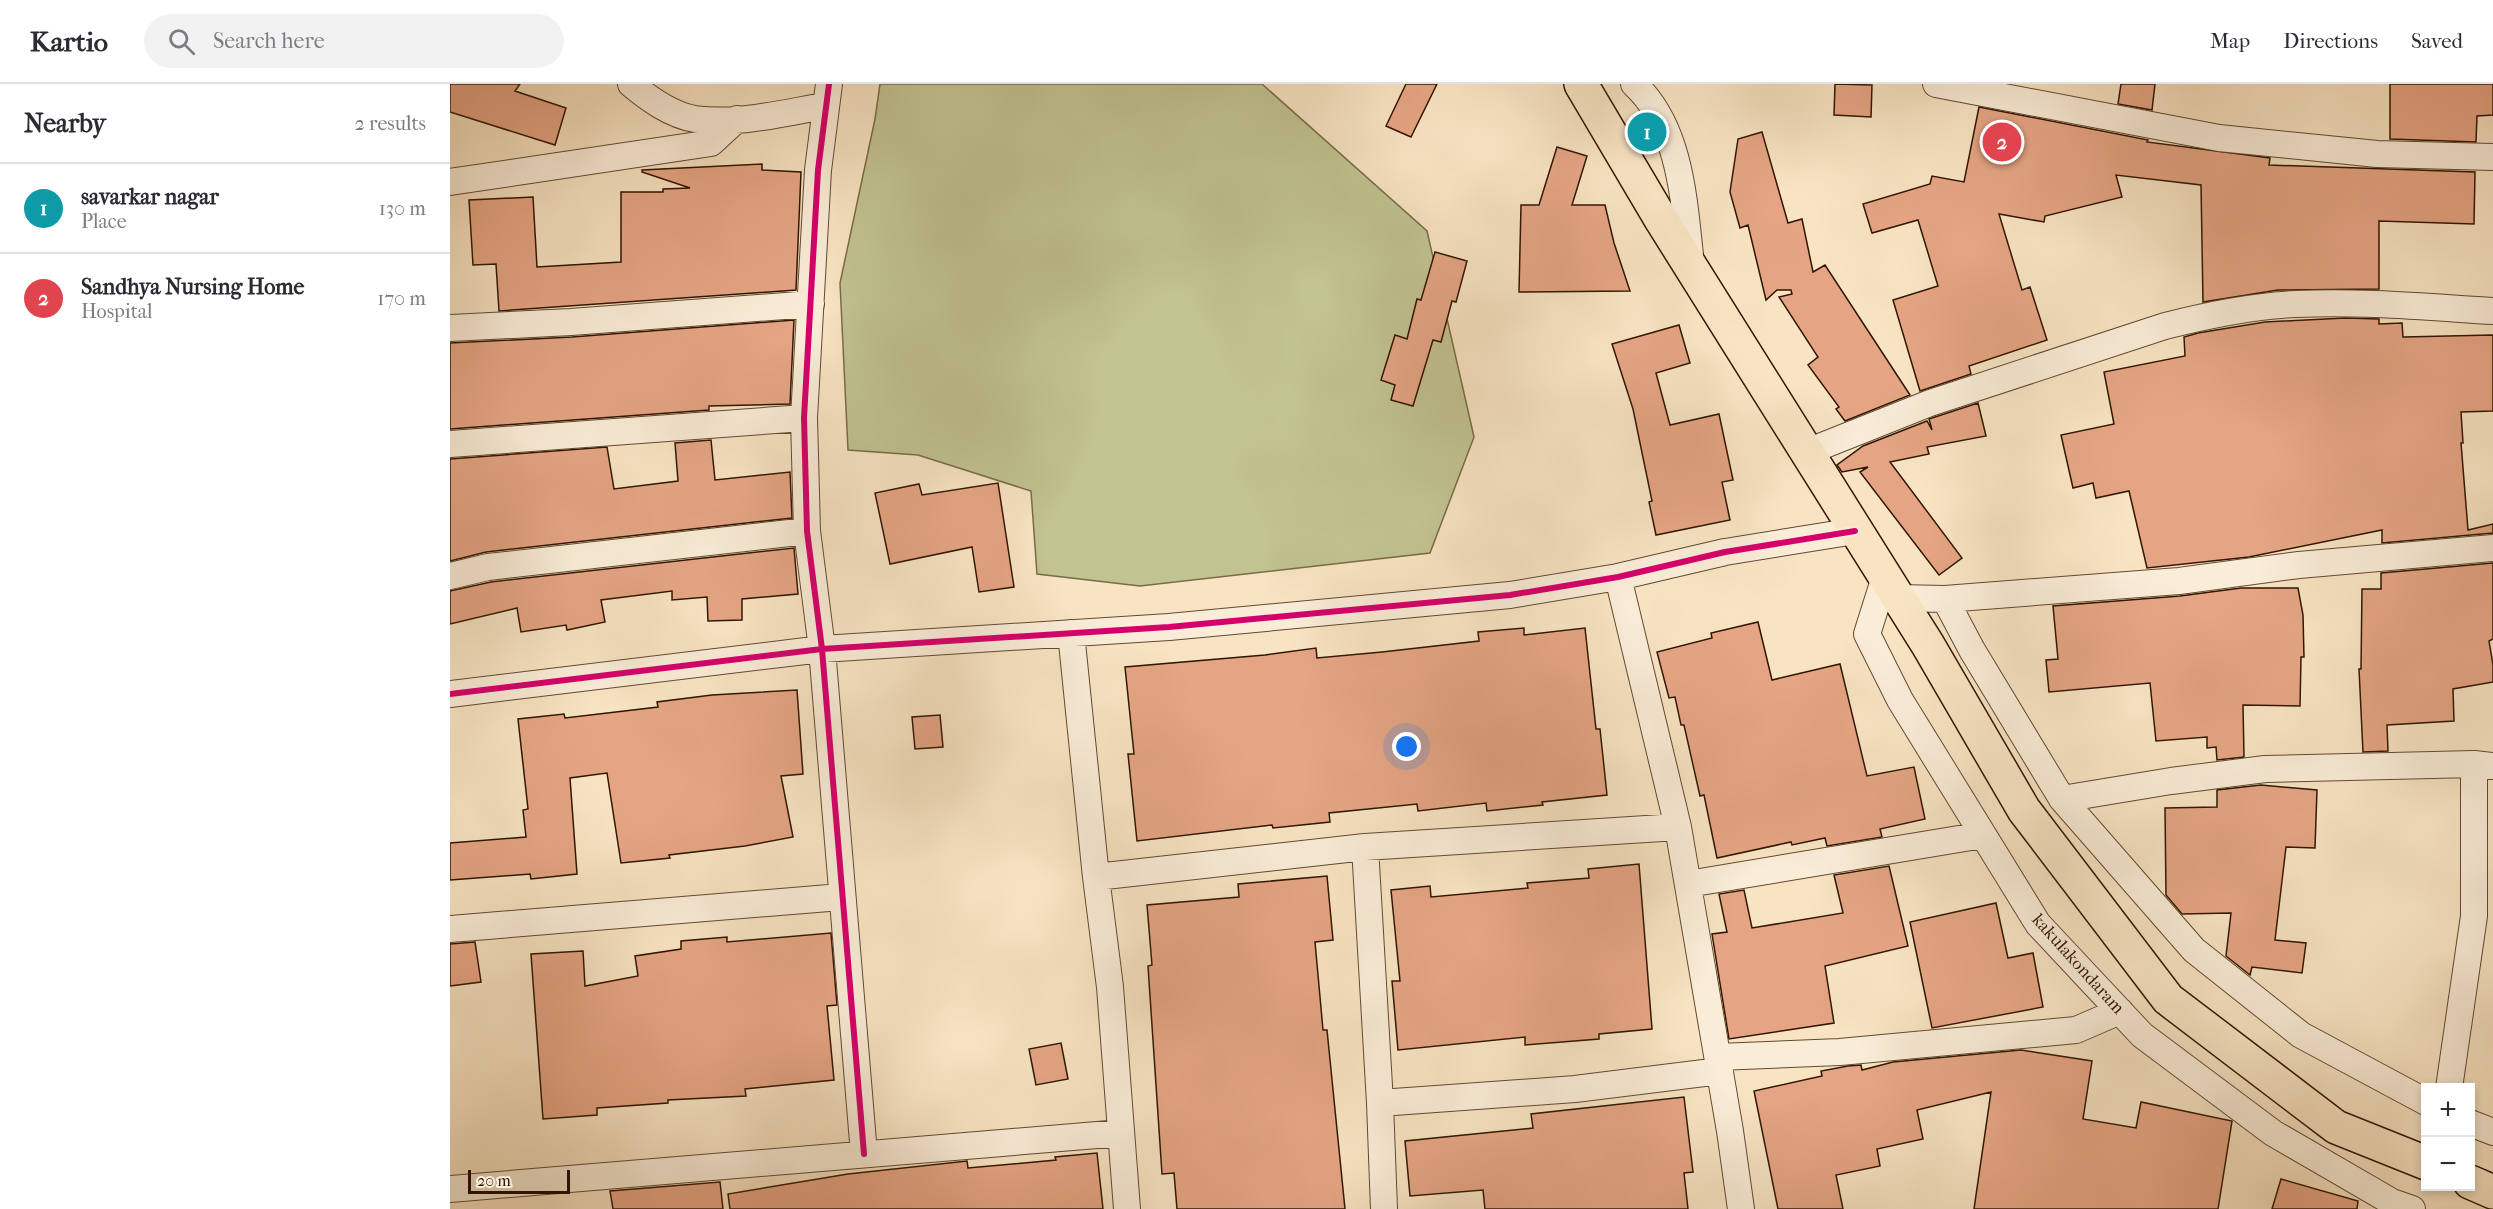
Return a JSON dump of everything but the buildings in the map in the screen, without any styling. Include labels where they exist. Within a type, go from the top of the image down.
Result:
[{"type":"highway","points":[[1581,84],[1692,268],[1928,645],[2025,810],[2168,999],[2336,1127],[2421,1161]]},
{"type":"highway","points":[[2475,1184],[2493,1192]]},
{"type":"street","points":[[630,84],[655,103],[694,119],[737,119],[826,95],[818,170],[804,418],[807,531],[822,649],[864,1154]]},
{"type":"street","points":[[1936,84],[2219,138],[2377,154],[2493,158]]},
{"type":"street","points":[[1643,88],[1670,140],[1682,190],[1692,268]]},
{"type":"street","points":[[450,182],[711,143],[737,119]]},
{"type":"street","points":[[1808,452],[1930,403],[2165,326],[2203,316],[2294,304],[2350,303],[2493,311]]},
{"type":"street","points":[[450,328],[571,322],[811,304]]},
{"type":"street","points":[[450,444],[591,436],[804,418]]},
{"type":"street","points":[[450,576],[489,567],[807,531]]},
{"type":"street","points":[[450,694],[822,649],[1169,627],[1510,595],[1618,577],[1725,552],[1855,531]]},
{"type":"street","points":[[1891,587],[1945,599],[2179,581],[2299,565],[2493,548]]},
{"type":"street","points":[[1618,577],[1678,827],[1719,1064],[1741,1209]]},
{"type":"street","name":"kakulakondaram","points":[[1891,587],[1867,633],[1900,700],[2038,924],[2142,1035],[2273,1133],[2392,1202],[2412,1209]]},
{"type":"street","points":[[1945,599],[1971,650],[2062,799],[2194,950],[2301,1035],[2421,1099]]},
{"type":"street","points":[[1071,633],[1096,877],[1110,987],[1127,1209]]},
{"type":"street","points":[[2062,799],[2171,781],[2265,770],[2484,765],[2474,916],[2450,1083]]},
{"type":"street","points":[[1096,877],[1365,847],[1678,827]]},
{"type":"street","points":[[1688,884],[1983,835]]},
{"type":"street","points":[[1365,847],[1384,1209]]},
{"type":"street","points":[[450,929],[841,897]]},
{"type":"street","points":[[1380,1103],[1575,1089],[1719,1064],[2076,1030],[2120,1011]]},
{"type":"street","points":[[2475,1125],[2493,1132]]},
{"type":"street","points":[[450,1189],[1121,1133]]},
{"type":"green space","points":[[880,84],[1262,84],[1427,231],[1474,437],[1430,553],[1140,586],[1037,574],[1031,491],[918,455],[848,450],[840,283],[875,119]]},
{"type":"cycle path","points":[[829,84],[818,170],[804,418],[807,531],[822,649],[864,1154]]},
{"type":"cycle path","points":[[450,694],[822,649],[1169,627],[1510,595],[1618,577],[1725,552],[1855,531]]},
{"type":"place","name":"savarkar nagar","points":[[1647,132]]},
{"type":"place","name":"Sandhya Nursing Home","points":[[2002,142]]}]
